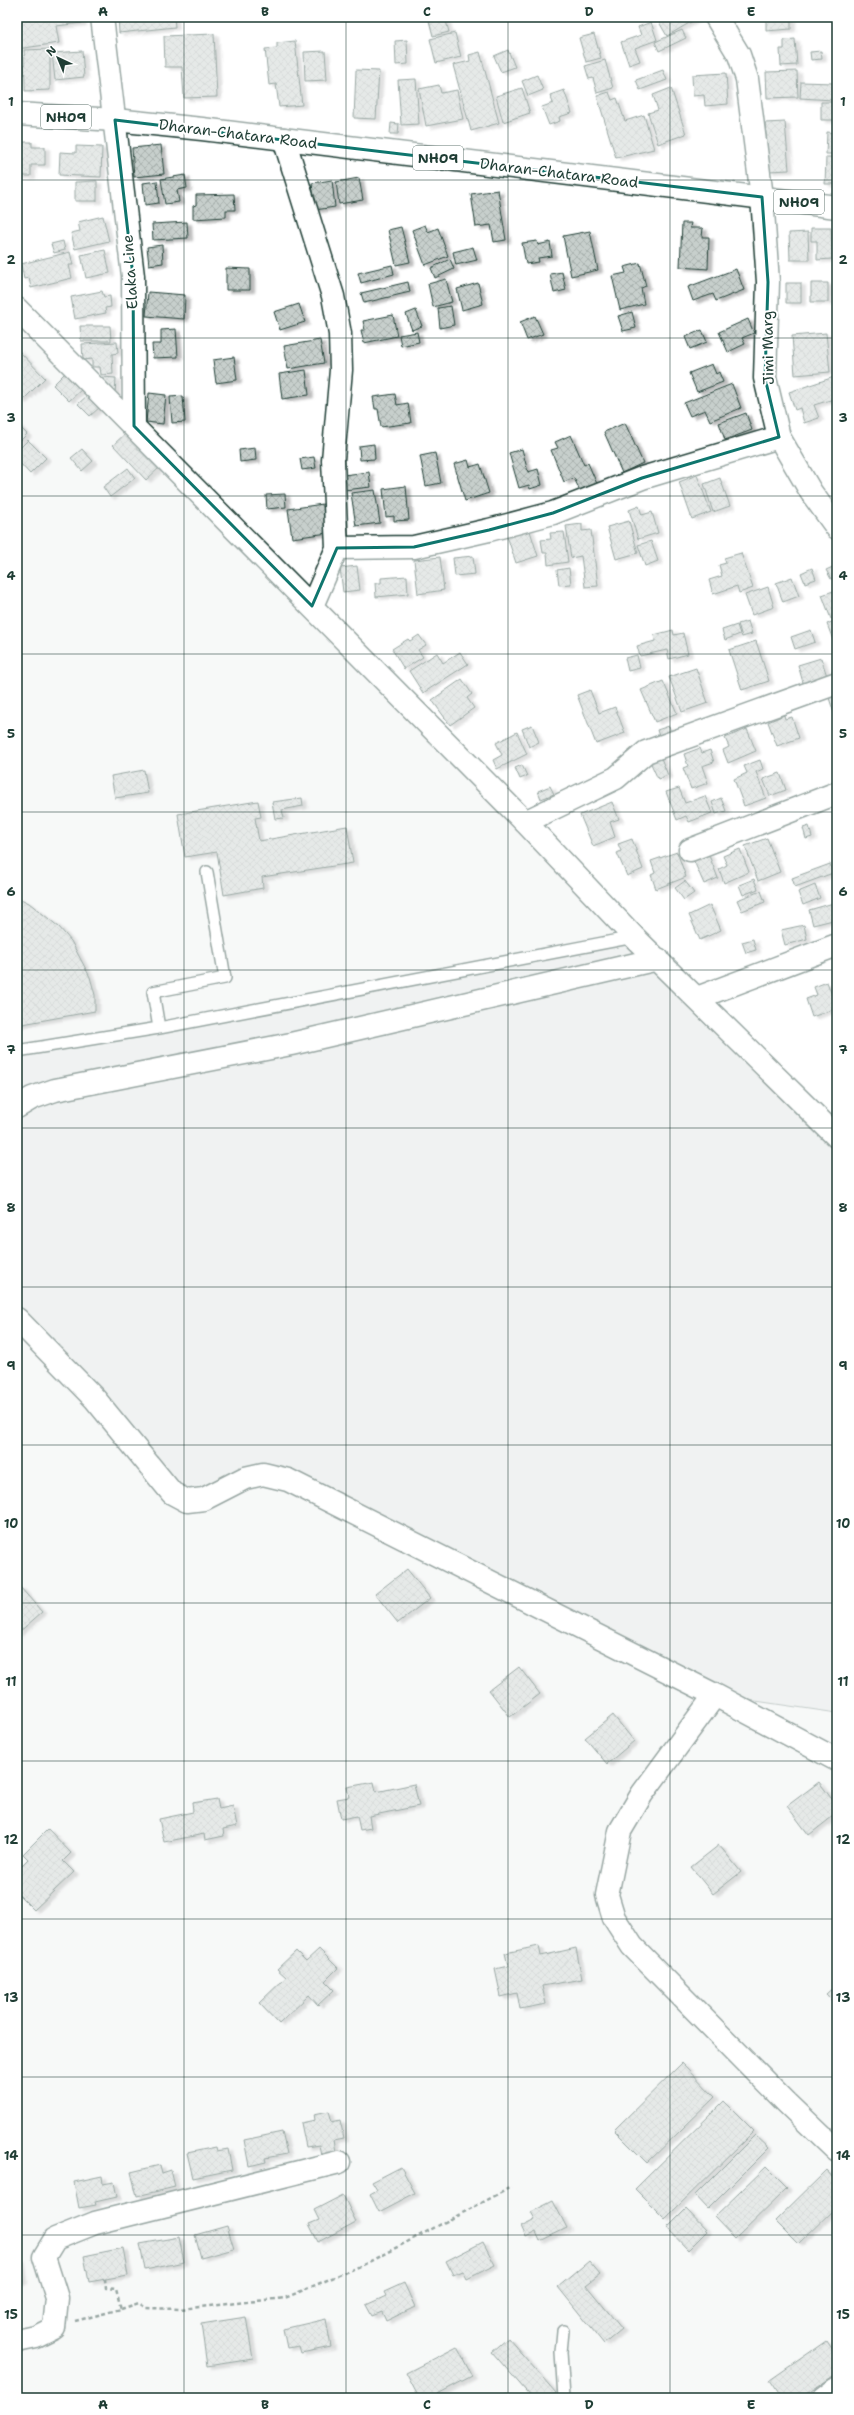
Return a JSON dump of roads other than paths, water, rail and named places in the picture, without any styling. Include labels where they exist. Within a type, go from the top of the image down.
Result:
[{"type":"street","name":"Elaka Line","points":[[102,17],[133,276],[134,426]]},
{"type":"street","name":"Jimi Marg","points":[[716,17],[739,55],[747,79],[762,197],[768,282],[765,378],[779,437],[811,492],[837,528]]},
{"type":"street","name":"NH09","points":[[17,114],[115,120]]},
{"type":"street","name":"Dharan-Chatara Road","points":[[115,120],[284,139],[837,207]]},
{"type":"street","points":[[284,139],[333,296],[340,334],[341,370],[333,460],[337,548],[312,606]]},
{"type":"street","points":[[17,309],[525,822],[634,937],[837,1137]]},
{"type":"street","points":[[337,548],[414,547],[488,530],[553,513],[642,478],[779,437]]},
{"type":"street","points":[[525,822],[616,778],[646,752],[837,683]]},
{"type":"street","points":[[690,850],[837,793]]},
{"type":"street","points":[[697,998],[837,945]]},
{"type":"street","points":[[17,1107],[32,1098],[54,1090],[291,1044],[658,959]]},
{"type":"street","points":[[17,1319],[95,1399],[172,1493],[187,1501],[204,1499],[245,1478],[263,1474],[288,1480],[715,1695],[837,1760]]},
{"type":"street","points":[[715,1695],[642,1794],[620,1831],[607,1895],[614,1918],[632,1946],[786,2102],[837,2151]]},
{"type":"street","points":[[17,2341],[36,2338],[54,2328],[57,2298],[44,2257],[56,2239],[95,2223],[339,2162]]},
{"type":"street","points":[[824,2398],[837,2388]]},
{"type":"lane","points":[[159,1028],[153,992],[225,978],[207,872]]},
{"type":"lane","points":[[17,1051],[159,1028],[634,937]]},
{"type":"lane","points":[[563,2331],[561,2352],[564,2398]]}]
